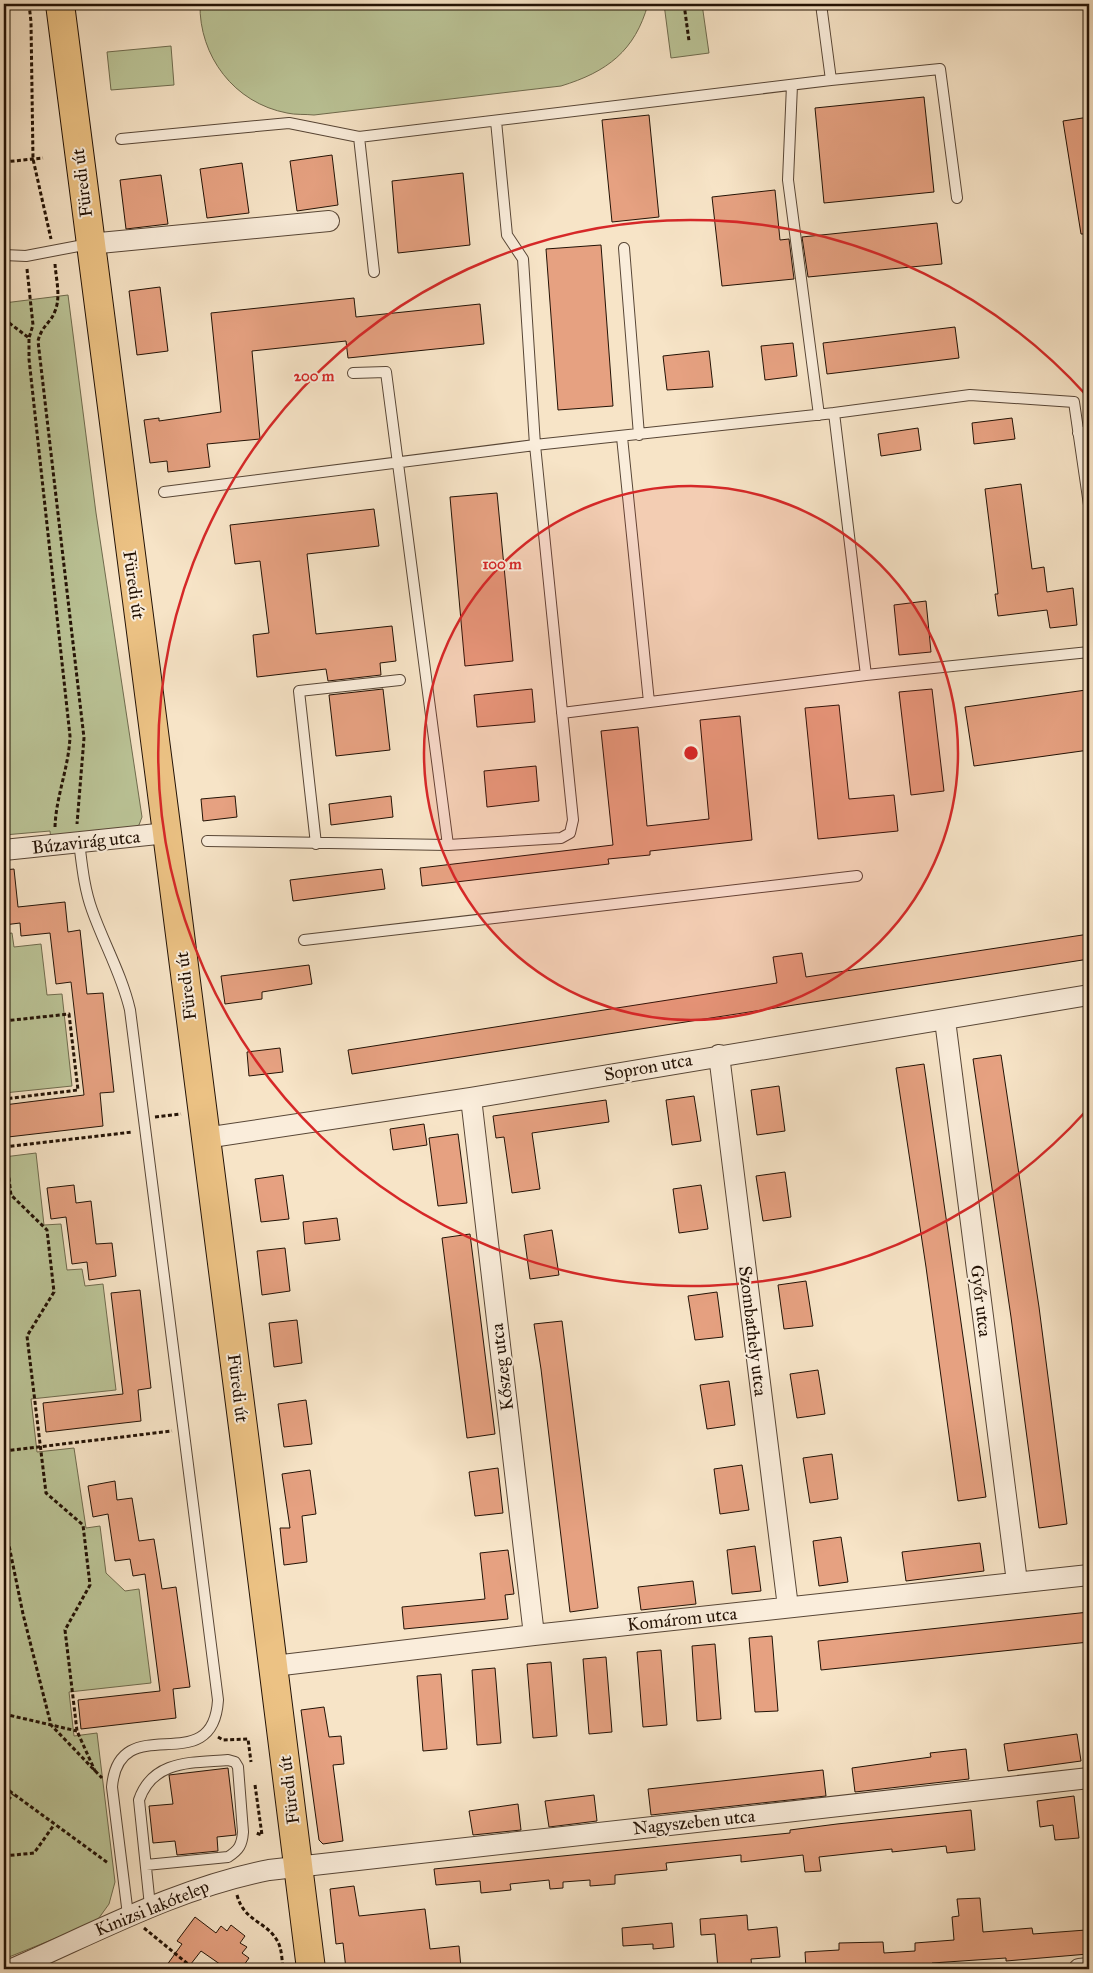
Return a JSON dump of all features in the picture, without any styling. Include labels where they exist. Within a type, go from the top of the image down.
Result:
[{"type":"main road","name":"Füredi út","points":[[60,4],[89,244],[168,833],[311,1969]]},
{"type":"street","points":[[89,244],[329,220]]},
{"type":"street","name":"Búzavirág utca","points":[[4,850],[168,833]]},
{"type":"street","name":"Sopron utca","points":[[205,1138],[471,1098],[719,1055],[945,1020],[1089,995]]},
{"type":"street","name":"Győr utca","points":[[945,1020],[1017,1582]]},
{"type":"street","name":"Szombathely utca","points":[[719,1055],[788,1607]]},
{"type":"street","name":"Kőszeg utca","points":[[471,1098],[514,1634]]},
{"type":"street","name":"Komárom utca","points":[[274,1666],[348,1657],[372,1651],[514,1634],[1089,1575]]},
{"type":"street","name":"Nagyszeben utca","points":[[298,1866],[1089,1778]]},
{"type":"street","name":"Kinizsi lakótelep","points":[[25,1967],[128,1915],[150,1906],[233,1877],[298,1866]]},
{"type":"street","points":[[1079,1969],[1089,1968]]},
{"type":"lane","points":[[820,4],[830,80]]},
{"type":"lane","points":[[121,139],[290,123],[358,137],[830,80],[940,69],[957,198]]},
{"type":"lane","points":[[792,85],[788,180],[819,415]]},
{"type":"lane","points":[[207,842],[448,845],[560,838],[570,834],[573,820],[536,445],[523,259],[507,235],[496,121]]},
{"type":"lane","points":[[358,137],[374,272]]},
{"type":"lane","points":[[4,255],[26,256],[89,244]]},
{"type":"lane","points":[[624,248],[639,435]]},
{"type":"lane","points":[[353,372],[386,372],[448,845]]},
{"type":"lane","points":[[164,492],[398,464],[536,445],[819,415],[970,395],[1074,402],[1089,505]]},
{"type":"lane","points":[[834,413],[866,675]]},
{"type":"lane","points":[[1078,433],[1089,431]]},
{"type":"lane","points":[[622,436],[649,702]]},
{"type":"lane","points":[[562,713],[866,675],[1089,652]]},
{"type":"lane","points":[[316,844],[299,691],[400,680]]},
{"type":"lane","points":[[80,842],[83,879],[91,908],[124,984],[130,1010],[185,1429],[218,1700],[217,1713],[209,1732],[200,1738],[186,1743],[144,1746],[130,1750],[118,1760],[113,1772],[112,1786],[128,1915]]},
{"type":"lane","points":[[304,940],[857,876]]},
{"type":"lane","points":[[146,1865],[228,1857],[237,1851],[242,1842],[243,1832],[238,1767],[235,1762],[228,1760],[171,1766],[162,1770],[142,1791],[139,1800],[150,1906]]},
{"type":"path","points":[[29,4],[33,159],[54,251],[58,298],[55,313],[41,330],[38,341],[84,738],[77,820],[80,842]]},
{"type":"path","points":[[684,4],[689,41]]},
{"type":"path","points":[[4,162],[43,158]]},
{"type":"path","points":[[26,256],[33,324],[29,359],[70,736],[68,762],[56,812],[56,845]]},
{"type":"path","points":[[4,319],[30,338]]},
{"type":"path","points":[[4,326],[11,324]]},
{"type":"path","points":[[4,1021],[69,1014],[78,1090],[4,1099]]},
{"type":"path","points":[[144,1118],[182,1114]]},
{"type":"path","points":[[4,1147],[146,1131]]},
{"type":"path","points":[[4,1138],[11,1195],[48,1230],[54,1292],[27,1336],[46,1493],[82,1525],[84,1533],[90,1585],[65,1630],[77,1731],[95,1771]]},
{"type":"path","points":[[4,1451],[185,1429]]},
{"type":"path","points":[[4,1521],[51,1725],[112,1786]]},
{"type":"path","points":[[4,1714],[77,1731]]},
{"type":"path","points":[[223,1740],[248,1738],[250,1753]]},
{"type":"path","points":[[4,1787],[124,1874]]},
{"type":"path","points":[[4,1805],[13,1794]]},
{"type":"path","points":[[4,1856],[34,1854],[54,1825]]},
{"type":"path","points":[[233,1877],[244,1912],[268,1930],[279,1944],[283,1969]]},
{"type":"path","points":[[128,1915],[194,1969]]},
{"type":"green space","points":[[200,4],[648,4],[635,35],[617,57],[592,74],[561,86],[314,115],[290,114],[268,108],[236,88],[213,59],[201,23]]},
{"type":"green space","points":[[664,4],[702,4],[709,53],[671,58]]},
{"type":"green space","points":[[171,46],[174,85],[111,90],[107,52]]},
{"type":"green space","points":[[68,295],[96,513],[142,817],[139,825],[129,831],[51,840],[50,831],[4,835],[4,303]]},
{"type":"green space","points":[[12,933],[14,947],[41,944],[47,995],[62,994],[72,1086],[4,1093],[4,934]]},
{"type":"green space","points":[[36,1153],[44,1225],[61,1224],[67,1270],[82,1269],[85,1286],[103,1284],[116,1390],[31,1399],[37,1452],[74,1448],[86,1528],[100,1526],[106,1573],[125,1591],[139,1589],[151,1683],[69,1692],[74,1736],[97,1733],[115,1882],[109,1904],[96,1922],[4,1959],[4,1157]]},
{"type":"building","points":[[924,97],[934,192],[824,203],[815,108]]},
{"type":"building","points":[[649,115],[659,217],[612,222],[602,120]]},
{"type":"building","points":[[1089,117],[1089,234],[1081,234],[1063,121]]},
{"type":"building","points":[[332,155],[338,205],[297,211],[290,161]]},
{"type":"building","points":[[242,163],[249,213],[207,218],[200,169]]},
{"type":"building","points":[[463,173],[470,245],[398,253],[392,181]]},
{"type":"building","points":[[161,175],[168,224],[126,229],[120,180]]},
{"type":"building","points":[[775,190],[780,240],[789,239],[794,279],[722,286],[712,197]]},
{"type":"building","points":[[937,223],[942,264],[808,277],[802,237]]},
{"type":"building","points":[[601,245],[613,406],[558,410],[546,249]]},
{"type":"building","points":[[160,287],[168,351],[137,355],[129,291]]},
{"type":"building","points":[[354,298],[356,317],[480,304],[484,344],[348,358],[346,341],[252,351],[260,439],[207,444],[210,467],[168,472],[167,461],[150,463],[144,420],[159,418],[159,421],[221,412],[211,313]]},
{"type":"building","points":[[955,327],[959,358],[827,374],[823,343]]},
{"type":"building","points":[[793,343],[797,376],[765,380],[761,346]]},
{"type":"building","points":[[709,351],[713,387],[667,390],[663,356]]},
{"type":"building","points":[[1012,418],[1015,439],[974,444],[972,423]]},
{"type":"building","points":[[918,428],[921,450],[881,456],[878,434]]},
{"type":"building","points":[[1021,484],[1032,569],[1044,567],[1047,592],[1073,588],[1077,625],[1050,628],[1047,610],[998,616],[995,594],[998,594],[985,489]]},
{"type":"building","points":[[497,493],[513,661],[465,666],[450,497]]},
{"type":"building","points":[[374,509],[379,546],[307,554],[316,634],[392,626],[396,661],[380,663],[381,675],[328,681],[326,669],[257,677],[253,635],[269,633],[260,561],[235,564],[230,525]]},
{"type":"building","points":[[926,601],[931,652],[899,655],[894,605]]},
{"type":"building","points":[[383,689],[390,750],[336,756],[329,695]]},
{"type":"building","points":[[532,689],[535,722],[477,727],[474,695]]},
{"type":"building","points":[[932,689],[944,791],[911,795],[899,692]]},
{"type":"building","points":[[1086,690],[1089,711],[1089,750],[974,766],[965,707]]},
{"type":"building","points":[[839,705],[849,799],[894,795],[898,831],[818,839],[805,708]]},
{"type":"building","points":[[740,716],[752,840],[650,851],[650,855],[608,859],[609,864],[422,886],[420,868],[613,845],[601,731],[638,727],[647,826],[709,819],[700,720]]},
{"type":"building","points":[[536,766],[539,801],[487,807],[484,771]]},
{"type":"building","points":[[235,796],[237,817],[203,821],[201,799]]},
{"type":"building","points":[[391,796],[393,817],[331,825],[329,804]]},
{"type":"building","points":[[14,869],[18,907],[65,902],[68,932],[80,930],[87,994],[103,993],[114,1092],[100,1093],[103,1126],[8,1137],[4,1105],[84,1095],[71,982],[56,984],[50,933],[21,936],[20,923],[4,925],[4,870]]},
{"type":"building","points":[[382,869],[385,889],[293,901],[290,880]]},
{"type":"building","points":[[1089,934],[1089,959],[352,1074],[348,1050],[777,983],[773,957],[802,953],[806,977]]},
{"type":"building","points":[[309,965],[312,984],[262,992],[262,999],[225,1004],[221,976]]},
{"type":"building","points":[[280,1048],[283,1072],[249,1076],[247,1052]]},
{"type":"building","points":[[1001,1055],[1039,1307],[1067,1524],[1039,1528],[1011,1317],[973,1059]]},
{"type":"building","points":[[924,1064],[986,1497],[958,1501],[896,1068]]},
{"type":"building","points":[[779,1086],[785,1131],[757,1135],[751,1090]]},
{"type":"building","points":[[694,1096],[701,1141],[672,1145],[666,1100]]},
{"type":"building","points":[[606,1100],[609,1122],[532,1133],[540,1189],[512,1193],[504,1137],[496,1138],[493,1116]]},
{"type":"building","points":[[424,1124],[427,1145],[393,1150],[390,1129]]},
{"type":"building","points":[[458,1134],[467,1203],[438,1206],[429,1138]]},
{"type":"building","points":[[785,1172],[791,1217],[763,1221],[756,1176]]},
{"type":"building","points":[[283,1175],[289,1219],[261,1222],[255,1179]]},
{"type":"building","points":[[74,1185],[76,1203],[91,1201],[96,1244],[112,1243],[116,1276],[89,1280],[87,1262],[72,1264],[66,1217],[51,1219],[47,1188]]},
{"type":"building","points":[[701,1185],[708,1229],[679,1233],[673,1189]]},
{"type":"building","points":[[337,1218],[340,1240],[305,1244],[303,1222]]},
{"type":"building","points":[[552,1230],[559,1275],[530,1279],[524,1235]]},
{"type":"building","points":[[470,1234],[495,1434],[467,1438],[442,1238]]},
{"type":"building","points":[[285,1248],[290,1291],[262,1295],[257,1251]]},
{"type":"building","points":[[806,1281],[813,1326],[784,1329],[778,1285]]},
{"type":"building","points":[[140,1290],[151,1388],[138,1390],[141,1421],[46,1432],[43,1403],[123,1394],[111,1293]]},
{"type":"building","points":[[717,1292],[723,1337],[695,1340],[688,1296]]},
{"type":"building","points":[[297,1320],[302,1363],[274,1367],[269,1323]]},
{"type":"building","points":[[562,1321],[598,1608],[570,1612],[534,1324]]},
{"type":"building","points":[[818,1370],[825,1414],[797,1418],[790,1374]]},
{"type":"building","points":[[729,1381],[735,1425],[707,1429],[700,1385]]},
{"type":"building","points":[[306,1400],[312,1444],[284,1447],[278,1404]]},
{"type":"building","points":[[832,1454],[838,1499],[810,1503],[803,1458]]},
{"type":"building","points":[[742,1465],[749,1510],[720,1514],[714,1469]]},
{"type":"building","points":[[498,1468],[503,1513],[475,1516],[469,1472]]},
{"type":"building","points":[[310,1470],[316,1514],[302,1516],[307,1562],[284,1565],[280,1528],[290,1528],[282,1474]]},
{"type":"building","points":[[115,1481],[117,1500],[132,1498],[139,1541],[154,1539],[162,1589],[176,1587],[190,1687],[173,1689],[176,1718],[81,1729],[78,1700],[160,1691],[145,1574],[133,1576],[130,1559],[115,1561],[108,1514],[93,1517],[88,1486]]},
{"type":"building","points":[[841,1537],[848,1582],[819,1586],[813,1541]]},
{"type":"building","points":[[980,1543],[984,1571],[906,1581],[902,1552]]},
{"type":"building","points":[[755,1546],[761,1591],[732,1594],[727,1550]]},
{"type":"building","points":[[508,1550],[514,1594],[505,1595],[508,1619],[404,1629],[402,1607],[485,1599],[480,1553]]},
{"type":"building","points":[[693,1581],[696,1604],[641,1610],[638,1587]]},
{"type":"building","points":[[1089,1612],[1089,1642],[821,1670],[818,1641]]},
{"type":"building","points":[[772,1636],[778,1711],[755,1712],[749,1638]]},
{"type":"building","points":[[715,1644],[721,1719],[697,1721],[692,1646]]},
{"type":"building","points":[[661,1650],[667,1725],[643,1727],[637,1652]]},
{"type":"building","points":[[606,1657],[612,1732],[589,1734],[583,1659]]},
{"type":"building","points":[[551,1662],[557,1736],[533,1738],[527,1664]]},
{"type":"building","points":[[495,1668],[501,1743],[477,1745],[472,1670]]},
{"type":"building","points":[[441,1674],[447,1749],[423,1751],[417,1676]]},
{"type":"building","points":[[324,1707],[329,1737],[341,1736],[344,1764],[333,1765],[343,1841],[323,1844],[319,1840],[301,1710]]},
{"type":"building","points":[[1077,1734],[1081,1761],[1008,1771],[1004,1744]]},
{"type":"building","points":[[966,1749],[969,1779],[855,1792],[852,1768],[931,1757],[930,1753]]},
{"type":"building","points":[[228,1768],[236,1835],[217,1837],[218,1851],[177,1855],[175,1841],[153,1843],[149,1806],[173,1804],[169,1775]]},
{"type":"building","points":[[823,1770],[826,1796],[651,1815],[648,1789]]},
{"type":"building","points":[[594,1795],[597,1821],[549,1827],[545,1801]]},
{"type":"building","points":[[1074,1796],[1079,1838],[1055,1840],[1053,1825],[1040,1827],[1037,1801]]},
{"type":"building","points":[[518,1804],[521,1830],[473,1835],[469,1811]]},
{"type":"building","points":[[971,1810],[975,1850],[947,1853],[946,1846],[892,1852],[892,1849],[819,1857],[821,1871],[805,1872],[803,1855],[741,1862],[741,1855],[666,1863],[667,1870],[615,1875],[615,1884],[590,1886],[590,1880],[563,1882],[563,1888],[550,1889],[549,1880],[510,1884],[511,1890],[481,1893],[480,1881],[436,1885],[434,1869],[790,1833],[790,1830],[837,1824]]},
{"type":"building","points":[[354,1886],[359,1916],[425,1909],[430,1949],[459,1946],[461,1968],[346,1969],[343,1943],[336,1944],[330,1889]]},
{"type":"building","points":[[980,1898],[983,1932],[1032,1928],[1033,1934],[1086,1930],[1088,1954],[1006,1961],[1006,1958],[932,1963],[933,1969],[806,1969],[805,1952],[839,1950],[839,1943],[883,1942],[884,1953],[915,1951],[915,1943],[954,1940],[952,1917],[959,1916],[957,1899]]},
{"type":"building","points":[[747,1915],[748,1930],[777,1927],[780,1957],[751,1959],[752,1969],[718,1969],[715,1934],[701,1935],[700,1919]]},
{"type":"building","points":[[195,1917],[216,1933],[221,1926],[227,1931],[231,1925],[245,1936],[240,1943],[247,1947],[242,1953],[249,1958],[241,1969],[227,1969],[201,1951],[187,1969],[164,1969],[182,1944],[177,1941]]},
{"type":"building","points":[[672,1923],[674,1947],[653,1949],[653,1944],[623,1946],[622,1928]]}]
